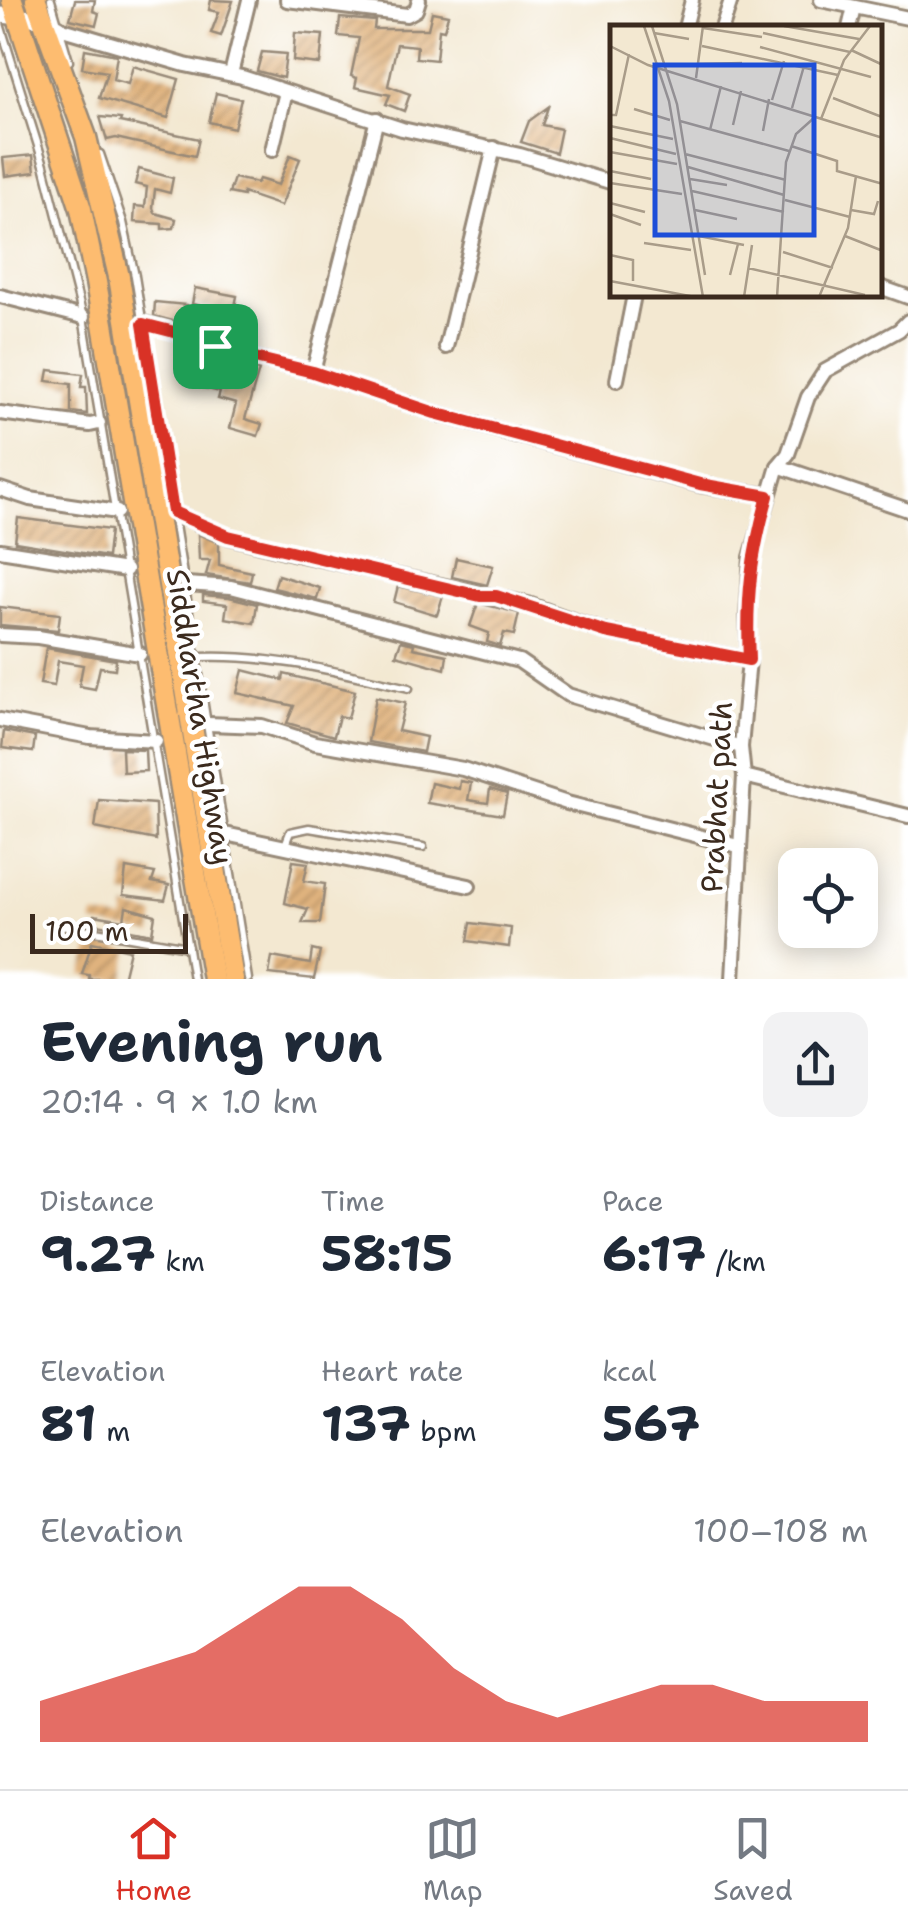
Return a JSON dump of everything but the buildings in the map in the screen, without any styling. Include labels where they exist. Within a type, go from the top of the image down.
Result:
[{"type":"highway","name":"Siddhartha Highway","points":[[47,12],[86,138],[119,277],[233,979]]},
{"type":"highway","name":"Siddhartha Highway","points":[[7,14],[80,209],[92,264],[214,979]]},
{"type":"street","points":[[231,74],[250,0]]},
{"type":"street","points":[[287,0],[407,15],[416,10],[419,0]]},
{"type":"street","points":[[686,25],[692,0]]},
{"type":"street","points":[[723,25],[731,0]]},
{"type":"street","points":[[820,0],[908,18]]},
{"type":"street","points":[[849,25],[854,7]]},
{"type":"street","points":[[7,14],[47,12],[185,65],[231,74],[440,138],[494,148],[610,181]]},
{"type":"street","points":[[272,150],[286,92]]},
{"type":"street","points":[[313,372],[377,119]]},
{"type":"street","points":[[446,348],[494,148]]},
{"type":"street","points":[[883,288],[908,297]]},
{"type":"street","points":[[0,296],[84,317]]},
{"type":"street","points":[[617,380],[633,298]]},
{"type":"street","name":"Prabhat path","points":[[733,979],[751,557],[778,466],[788,454],[808,396],[825,372],[908,321]]},
{"type":"street","points":[[143,324],[190,336],[226,351],[313,372],[435,413],[700,484],[768,496]]},
{"type":"street","points":[[0,414],[99,423]]},
{"type":"street","points":[[778,466],[908,510]]},
{"type":"street","points":[[0,489],[30,498],[117,512]]},
{"type":"street","points":[[173,512],[228,536],[297,554],[512,600],[606,632],[749,660]]},
{"type":"street","points":[[0,550],[126,570]]},
{"type":"street","points":[[186,584],[232,587],[520,661],[568,695],[741,747]]},
{"type":"street","points":[[0,635],[38,637],[140,654]]},
{"type":"street","points":[[0,720],[90,737],[156,741]]},
{"type":"street","points":[[208,724],[262,726],[315,743],[463,769],[567,803],[738,846]]},
{"type":"street","points":[[744,776],[908,816]]},
{"type":"street","points":[[225,834],[469,886]]},
{"type":"lane","points":[[47,12],[123,222],[186,584],[248,979]]},
{"type":"lane","points":[[7,14],[84,317],[193,979]]},
{"type":"lane","points":[[198,657],[236,655],[293,661],[408,688]]},
{"type":"lane","points":[[285,846],[290,832],[309,828],[423,847]]},
{"type":"lane","points":[[50,923],[188,947]]},
{"type":"route","points":[[143,324],[215,346],[530,439],[700,484],[768,496],[751,557],[749,660],[606,632],[528,604],[297,554],[228,536],[173,512],[143,324]]}]
